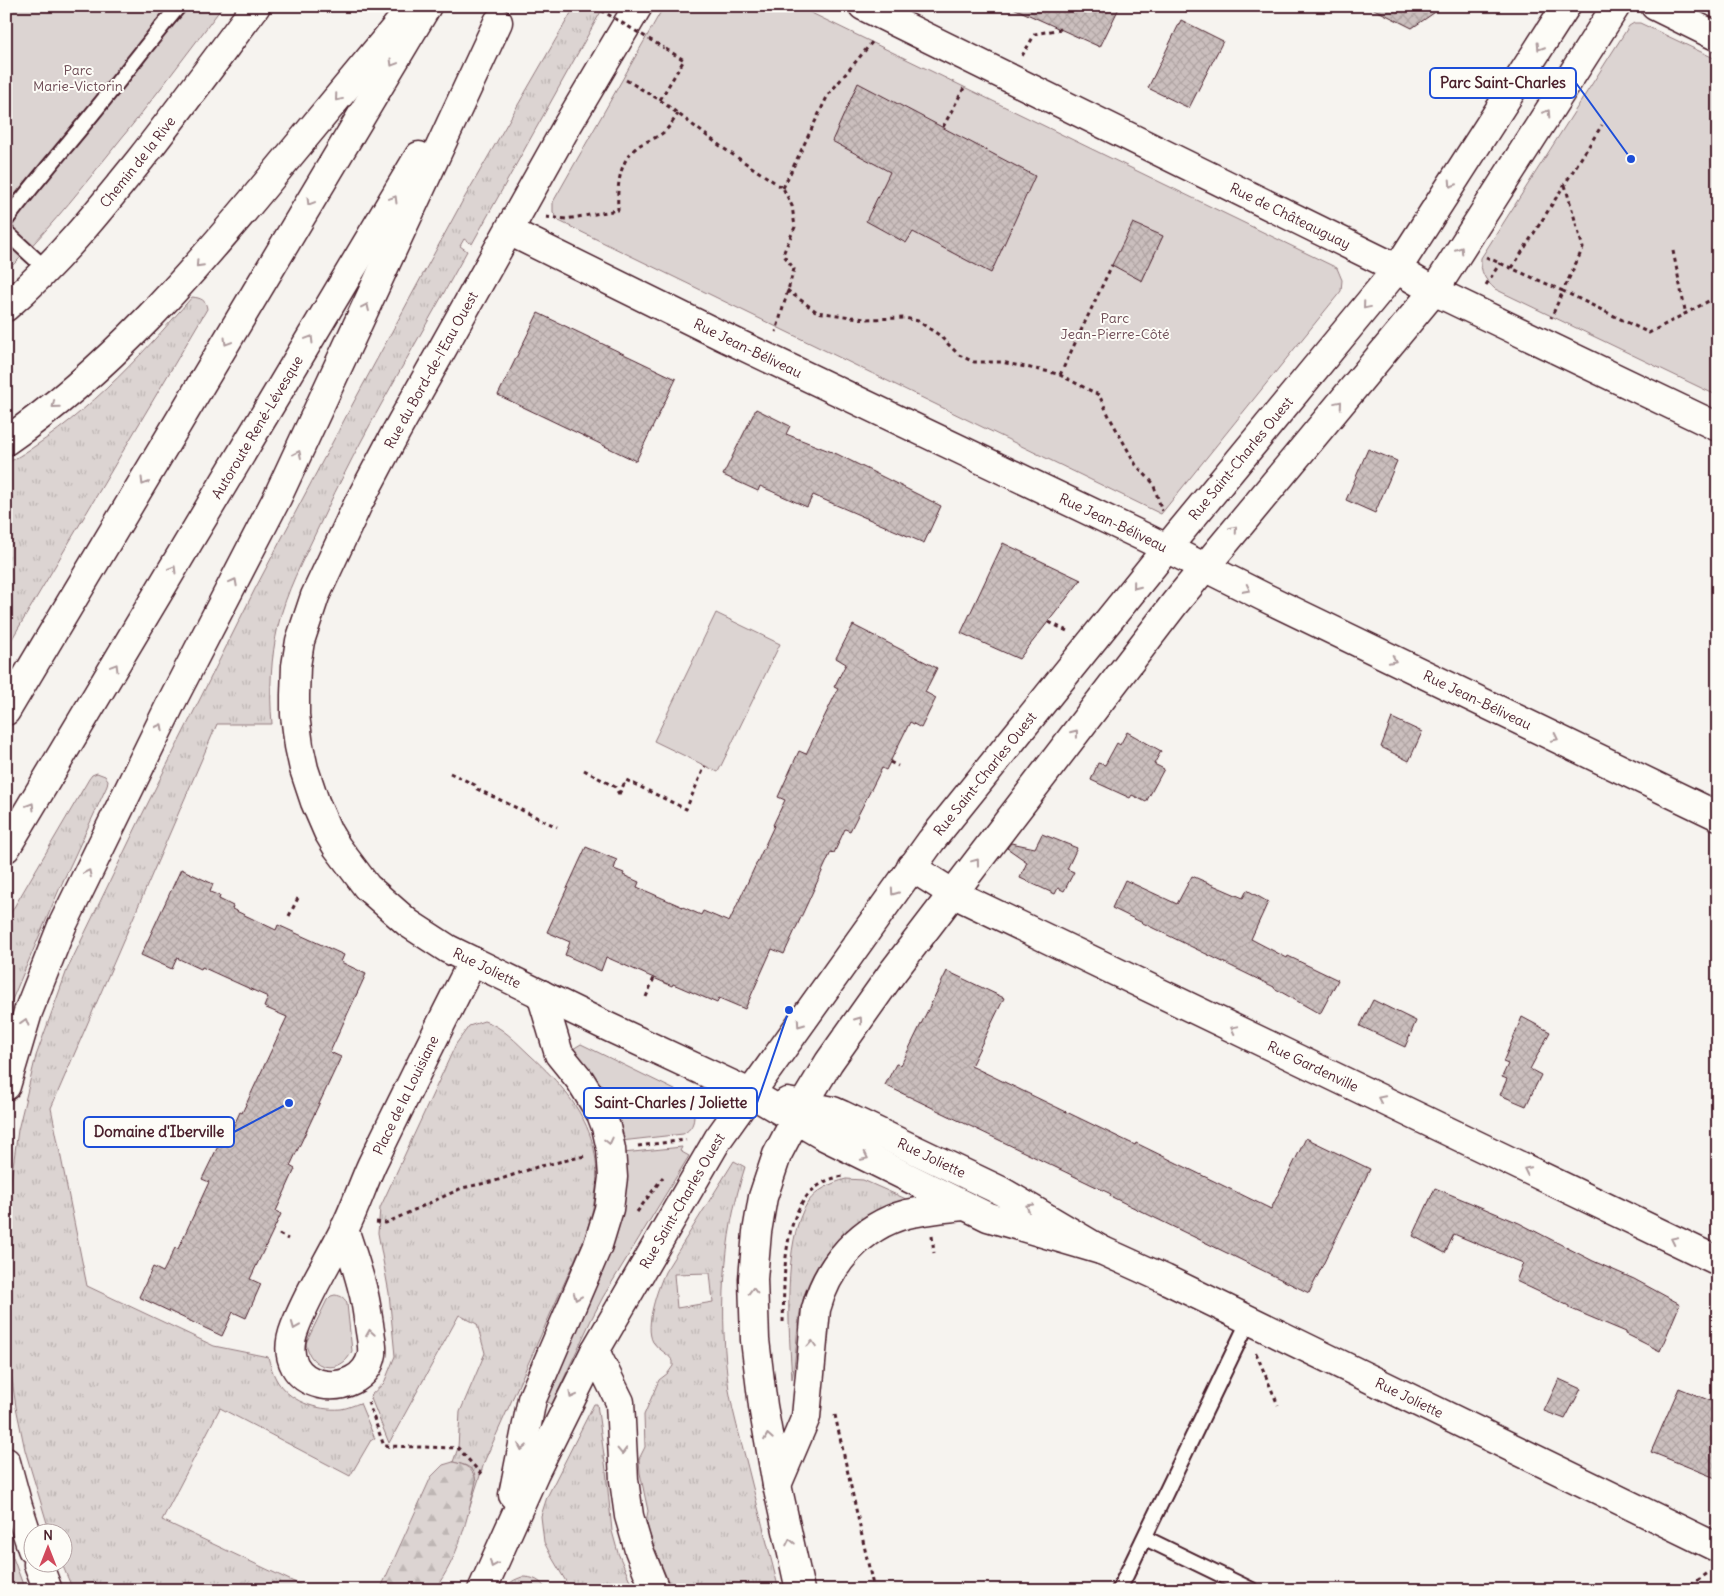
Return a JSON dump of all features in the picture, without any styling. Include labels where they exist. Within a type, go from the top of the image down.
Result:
[{"type":"main road","name":"Chemin de la Rive","points":[[6,307],[46,269],[119,186],[256,6]]},
{"type":"main road","points":[[6,441],[43,415],[92,374],[162,303],[237,220],[414,6]]},
{"type":"main road","points":[[6,711],[428,6]]},
{"type":"main road","name":"Rue du Bord-de-l'Eau Ouest","points":[[301,757],[295,716],[296,666],[304,629],[315,596],[350,521],[396,432],[587,92],[638,6]]},
{"type":"main road","name":"Rue de Châteauguay","points":[[863,6],[1397,269],[1434,291],[1718,427]]},
{"type":"main road","name":"Rue Saint-Charles Ouest","points":[[482,1590],[504,1538],[567,1404],[595,1351],[710,1152],[911,867],[1000,753],[1166,548],[1397,269],[1566,6]]},
{"type":"main road","points":[[800,1590],[766,1422],[757,1360],[753,1279],[757,1232],[763,1198],[777,1156],[799,1112],[829,1062],[892,973],[1203,567],[1434,291],[1616,6]]},
{"type":"main road","points":[[1655,6],[1718,36]]},
{"type":"main road","points":[[6,1086],[28,1012],[62,926],[174,698],[278,498],[503,14]]},
{"type":"main road","name":"Autoroute René-Lévesque","points":[[6,848],[503,14]]},
{"type":"main road","name":"Rue Jean-Béliveau","points":[[509,231],[1718,816]]},
{"type":"main road","name":"Rue Joliette","points":[[301,757],[315,802],[328,832],[346,860],[367,887],[408,924],[448,949],[752,1094],[799,1112],[833,1111],[1001,1191],[1101,1250],[1248,1320],[1714,1560]]},
{"type":"main road","name":"Rue Gardenville","points":[[911,867],[952,893],[1718,1261]]},
{"type":"main road","name":"Place de la Louisiane","points":[[344,1229],[363,1291],[372,1352],[368,1364],[358,1376],[345,1384],[330,1386],[308,1379],[297,1370],[290,1357],[289,1343],[300,1316],[344,1229],[371,1167],[473,961]]},
{"type":"main road","points":[[504,1538],[532,1399],[598,1245],[609,1209],[612,1191],[613,1164],[606,1127],[589,1094],[559,1054],[540,994]]},
{"type":"main road","name":"Rue Joliette","points":[[799,1112],[822,1135],[963,1206],[988,1217],[1101,1250]]},
{"type":"main road","points":[[778,1485],[806,1418],[815,1316],[819,1297],[831,1272],[850,1248],[881,1224],[906,1215],[963,1206]]},
{"type":"main road","points":[[595,1351],[620,1402],[624,1480],[630,1516],[638,1550],[655,1590]]},
{"type":"main road","points":[[6,1462],[24,1524]]},
{"type":"main road","points":[[42,1574],[48,1590]]},
{"type":"lane","points":[[6,220],[179,6]]},
{"type":"lane","points":[[6,232],[46,269]]},
{"type":"lane","points":[[1119,1590],[1248,1320]]},
{"type":"lane","points":[[1144,1538],[1252,1590]]},
{"type":"path","points":[[594,6],[684,60],[660,100]]},
{"type":"path","points":[[783,188],[828,94],[891,20]]},
{"type":"path","points":[[1009,77],[1035,34],[1061,29]]},
{"type":"path","points":[[943,127],[978,62]]},
{"type":"path","points":[[618,76],[660,100],[723,148],[783,188],[792,206],[795,227],[783,254],[794,269],[769,358]]},
{"type":"path","points":[[543,216],[566,219],[618,210],[617,191],[630,154],[636,148],[666,130],[678,114]]},
{"type":"path","points":[[1512,268],[1602,125]]},
{"type":"path","points":[[1540,342],[1583,248],[1565,185]]},
{"type":"path","points":[[1674,251],[1686,314]]},
{"type":"path","points":[[1481,254],[1649,333],[1718,296]]},
{"type":"path","points":[[1486,285],[1500,263]]},
{"type":"path","points":[[1060,375],[1112,265]]},
{"type":"path","points":[[787,290],[817,312],[865,319],[905,318],[918,320],[939,335],[959,355],[974,362],[1001,362],[1060,375],[1099,395],[1136,465],[1153,483],[1164,519]]},
{"type":"path","points":[[1049,622],[1074,634]]},
{"type":"path","points":[[890,762],[898,766]]},
{"type":"path","points":[[584,770],[615,787],[619,794],[626,780],[686,808],[705,766]]},
{"type":"path","points":[[450,772],[476,785],[477,789],[557,827]]},
{"type":"path","points":[[289,916],[298,898]]},
{"type":"path","points":[[646,997],[654,978]]},
{"type":"path","name":"Rue Saint-Charles Ouest","points":[[631,1146],[694,1140]]},
{"type":"path","points":[[375,1222],[386,1223],[462,1188],[495,1181],[537,1167],[589,1156]]},
{"type":"path","points":[[784,1323],[786,1260],[797,1210],[805,1198],[819,1185],[846,1175]]},
{"type":"path","points":[[932,1230],[934,1253]]},
{"type":"path","points":[[279,1234],[288,1239]]},
{"type":"path","points":[[1254,1350],[1278,1405]]},
{"type":"path","points":[[365,1395],[384,1446],[458,1448],[484,1477]]},
{"type":"path","points":[[831,1406],[835,1415],[874,1590]]},
{"type":"path","points":[[1684,1590],[1714,1560]]},
{"type":"path","points":[[1658,1589],[1663,1590]]},
{"type":"green space","name":"Parc Marie-Victorin","points":[[6,6],[223,6],[81,189],[6,272]]},
{"type":"green space","points":[[575,6],[604,6],[472,244],[464,239],[460,246],[467,251],[353,457],[295,576],[281,613],[272,662],[272,724],[217,724],[51,1108],[87,1286],[214,1346],[268,1357],[273,1374],[281,1387],[304,1403],[322,1408],[344,1409],[360,1403],[375,1439],[371,1440],[350,1476],[220,1408],[162,1520],[311,1590],[73,1590],[66,1574],[72,1574],[72,1524],[47,1524],[25,1450],[16,1407],[6,1328],[7,1210],[18,1130],[36,1056],[67,970],[142,815],[255,589],[462,202]]},
{"type":"green space","name":"Parc Jean-Pierre-Côté","points":[[664,6],[797,6],[1337,268],[1342,280],[1341,291],[1161,514],[559,221],[553,212],[553,202]]},
{"type":"green space","points":[[1634,23],[1640,23],[1718,60],[1718,396],[1495,289],[1482,272],[1481,258],[1629,26]]},
{"type":"green space","points":[[192,297],[206,303],[207,309],[6,649],[6,464],[33,448],[83,410],[129,367]]},
{"type":"green space","points":[[716,613],[780,644],[718,772],[654,741]]},
{"type":"green space","points":[[97,773],[105,776],[108,780],[107,786],[58,892],[6,1014],[6,921],[89,779]]},
{"type":"green space","points":[[484,1021],[491,1023],[514,1040],[551,1076],[582,1116],[591,1137],[596,1160],[596,1184],[593,1210],[584,1239],[485,1460],[465,1522],[474,1489],[474,1472],[465,1465],[453,1462],[458,1448],[460,1412],[485,1353],[477,1324],[459,1315],[389,1443],[370,1396],[384,1383],[395,1356],[389,1293],[378,1233],[380,1208],[456,1044],[469,1026]]},
{"type":"green space","points":[[581,1044],[683,1094],[693,1109],[694,1120],[692,1126],[683,1134],[621,1141],[607,1098],[600,1085],[573,1049]]},
{"type":"green space","points":[[682,1147],[680,1151],[689,1156],[603,1297],[552,1404],[543,1400],[617,1232],[620,1218],[623,1153]]},
{"type":"green space","points":[[734,1161],[745,1167],[737,1194],[727,1250],[724,1306],[726,1362],[732,1408],[779,1590],[672,1590],[653,1545],[646,1522],[648,1511],[639,1459],[645,1447],[644,1415],[659,1380],[673,1366],[673,1361],[653,1342],[650,1327],[653,1307],[665,1272]],"holes":[[[710,1273],[713,1302],[677,1308],[674,1274]]]},
{"type":"green space","points":[[846,1179],[863,1180],[906,1199],[887,1206],[854,1226],[826,1253],[815,1270],[801,1307],[792,1379],[789,1288],[794,1239],[808,1202],[825,1187]]},
{"type":"green space","points":[[335,1295],[343,1298],[347,1304],[352,1351],[347,1359],[333,1367],[319,1364],[313,1359],[308,1352],[306,1343],[327,1300]]},
{"type":"green space","points":[[594,1404],[597,1404],[612,1531],[618,1553],[634,1590],[571,1590],[544,1542],[541,1516],[547,1497]]},
{"type":"green space","points":[[453,1462],[468,1468],[473,1473],[476,1481],[461,1538],[443,1578],[434,1590],[380,1590],[431,1477],[443,1465]]},
{"type":"green space","points":[[6,1539],[25,1590],[6,1590]]},
{"type":"green space","points":[[522,1577],[536,1580],[546,1590],[504,1590],[512,1582]]},
{"type":"building","points":[[1009,6],[1120,6],[1100,47]]},
{"type":"building","points":[[1368,6],[1444,6],[1412,28]]},
{"type":"building","points":[[1181,20],[1223,41],[1189,108],[1148,88]]},
{"type":"building","points":[[858,83],[1035,176],[991,273],[913,232],[906,243],[866,221],[890,172],[832,141]]},
{"type":"building","points":[[1133,223],[1163,236],[1142,281],[1112,265]]},
{"type":"building","points":[[538,313],[676,379],[636,461],[498,395]]},
{"type":"building","points":[[756,409],[790,426],[786,434],[837,454],[941,506],[924,543],[813,495],[807,507],[760,486],[758,491],[723,475]]},
{"type":"building","points":[[1368,449],[1397,461],[1375,513],[1346,500]]},
{"type":"building","points":[[1003,543],[1081,580],[1019,659],[961,633]]},
{"type":"building","points":[[853,625],[937,668],[925,692],[936,698],[921,728],[910,722],[886,770],[882,768],[850,831],[845,829],[834,853],[831,852],[784,954],[772,949],[745,1009],[719,998],[717,1003],[673,984],[672,986],[606,957],[601,971],[565,955],[570,942],[547,932],[586,847],[617,860],[614,869],[639,882],[637,887],[701,915],[703,911],[729,922],[785,800],[778,797],[799,751],[806,754],[838,689],[834,687],[846,664],[836,658]]},
{"type":"building","points":[[1392,718],[1422,732],[1409,761],[1381,747]]},
{"type":"building","points":[[1127,732],[1161,751],[1154,764],[1164,769],[1146,802],[1132,795],[1130,798],[1091,780],[1098,763],[1105,765],[1117,743],[1120,745]]},
{"type":"building","points":[[1042,834],[1077,848],[1067,869],[1074,872],[1064,891],[1058,888],[1055,894],[1020,878],[1027,862],[1007,848],[1011,843],[1035,848]]},
{"type":"building","points":[[181,869],[213,884],[210,892],[220,896],[219,899],[233,906],[232,909],[276,930],[278,925],[344,955],[341,962],[366,974],[330,1052],[341,1057],[290,1166],[295,1169],[276,1211],[281,1214],[250,1279],[261,1284],[246,1318],[233,1312],[222,1336],[139,1297],[153,1267],[163,1272],[175,1248],[178,1249],[209,1182],[202,1179],[224,1134],[229,1136],[240,1112],[242,1113],[287,1017],[264,1007],[268,997],[202,967],[201,969],[177,958],[172,969],[141,955]]},
{"type":"building","points":[[1192,876],[1243,898],[1247,890],[1268,902],[1251,939],[1287,958],[1288,956],[1338,980],[1320,1014],[1274,987],[1112,908],[1125,880],[1177,904]]},
{"type":"building","points":[[947,971],[1004,998],[971,1066],[1271,1209],[1306,1138],[1370,1169],[1309,1293],[1110,1196],[1111,1194],[885,1085],[896,1064],[901,1065]]},
{"type":"building","points":[[1373,1000],[1416,1021],[1405,1047],[1360,1026]]},
{"type":"building","points":[[1522,1017],[1550,1032],[1530,1069],[1541,1075],[1526,1106],[1500,1095],[1507,1079],[1502,1077],[1508,1064],[1503,1062]]},
{"type":"building","points":[[1435,1188],[1519,1223],[1593,1261],[1634,1279],[1680,1304],[1660,1351],[1626,1334],[1626,1332],[1569,1308],[1569,1306],[1516,1281],[1523,1263],[1454,1234],[1445,1253],[1413,1236]]},
{"type":"building","points":[[1559,1379],[1581,1389],[1565,1419],[1544,1411]]},
{"type":"building","points":[[1679,1388],[1718,1404],[1718,1479],[1651,1452]]},
{"type":"place","name":"Parc Saint-Charles","points":[[1631,159]]},
{"type":"place","name":"Saint-Charles / Joliette","points":[[789,1010]]},
{"type":"place","name":"Domaine d'Iberville","points":[[289,1103]]}]
